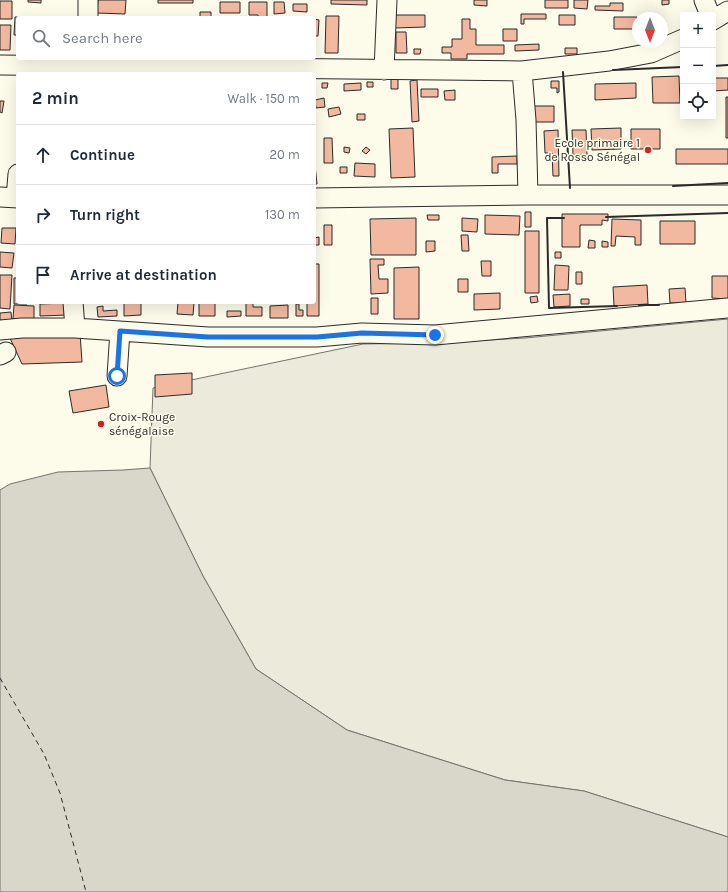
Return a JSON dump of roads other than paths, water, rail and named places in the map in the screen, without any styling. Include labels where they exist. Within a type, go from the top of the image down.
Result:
[{"type":"street","points":[[88,0],[88,16]]},
{"type":"street","points":[[384,70],[387,0]]},
{"type":"street","points":[[704,0],[709,12]]},
{"type":"street","points":[[716,18],[728,11]]},
{"type":"street","points":[[0,65],[522,71],[609,61],[651,52],[680,40]]},
{"type":"street","points":[[522,71],[526,128],[528,195]]},
{"type":"street","points":[[11,198],[16,181]]},
{"type":"street","points":[[316,198],[528,195],[728,195]]},
{"type":"street","points":[[73,304],[75,328]]},
{"type":"street","points":[[0,330],[22,328],[75,328],[208,337],[317,337],[362,333],[435,335],[728,308]]},
{"type":"street","points":[[117,376],[120,331]]},
{"type":"place","name":"Ecole primaire 1 de Rosso Sénégal","points":[[648,150]]},
{"type":"place","name":"Croix-Rouge sénégalaise","points":[[101,424]]}]
